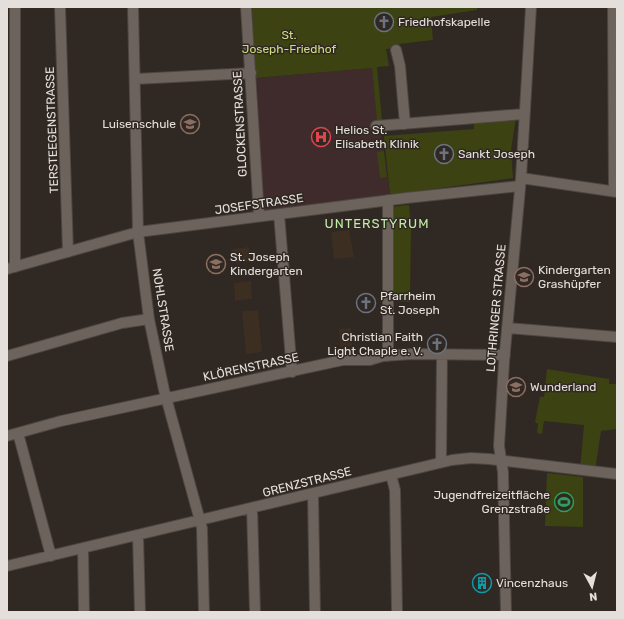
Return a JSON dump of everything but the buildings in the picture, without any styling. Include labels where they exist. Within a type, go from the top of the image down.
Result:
[{"type":"street","points":[[11,268],[15,7]]},
{"type":"street","name":"TERSTEEGENSTRASSE","points":[[60,7],[68,252]]},
{"type":"street","name":"NOHLSTRASSE","points":[[133,7],[138,232],[149,319],[167,398],[202,528],[204,612]]},
{"type":"street","name":"GLOCKENSTRASSE","points":[[246,7],[251,73],[258,216]]},
{"type":"street","name":"LOTHRINGER STRASSE","points":[[506,612],[503,472],[499,446],[505,355],[520,182],[531,7]]},
{"type":"street","points":[[613,7],[615,192]]},
{"type":"street","points":[[396,50],[400,66],[406,124]]},
{"type":"street","points":[[135,79],[251,73]]},
{"type":"street","points":[[376,126],[524,114]]},
{"type":"street","name":"JOSEFSTRASSE","points":[[11,268],[138,232],[217,223],[258,216],[520,182],[615,192]]},
{"type":"street","points":[[388,200],[388,356]]},
{"type":"street","points":[[279,214],[292,372]]},
{"type":"street","points":[[7,356],[122,323],[149,319]]},
{"type":"street","points":[[508,328],[617,337]]},
{"type":"street","points":[[441,462],[442,354]]},
{"type":"street","name":"KLÖRENSTRASSE","points":[[7,436],[26,429],[343,360],[370,360],[388,356],[442,354],[505,355]]},
{"type":"street","points":[[18,433],[51,556]]},
{"type":"street","name":"GRENZSTRASSE","points":[[7,566],[313,494],[441,462],[471,458],[617,474]]},
{"type":"street","points":[[392,475],[395,490],[397,612]]},
{"type":"street","points":[[313,494],[315,612]]},
{"type":"street","points":[[252,508],[255,612]]},
{"type":"street","points":[[138,535],[140,612]]},
{"type":"street","points":[[83,548],[84,612]]},
{"type":"shaded area","name":"Helios St. Elisabeth Klinik","points":[[372,68],[390,195],[263,212],[257,78]]},
{"type":"shaded area","points":[[349,230],[354,257],[334,259],[331,232]]},
{"type":"shaded area","points":[[249,247],[250,262],[232,263],[232,249]]},
{"type":"shaded area","points":[[251,281],[252,299],[235,301],[234,283]]},
{"type":"shaded area","points":[[258,310],[262,352],[246,354],[242,311]]},
{"type":"shaded area","points":[[351,328],[352,346],[340,347],[339,329]]},
{"type":"green space","name":"St. Joseph-Friedhof","points":[[252,7],[477,7],[477,10],[431,17],[433,40],[399,44],[400,48],[386,49],[389,66],[377,67],[382,120],[377,120],[372,68],[255,78]]},
{"type":"green space","points":[[516,117],[511,150],[513,178],[390,195],[384,136],[474,129],[474,121]]},
{"type":"green space","points":[[384,151],[387,177],[380,178],[377,152]]},
{"type":"green space","points":[[409,205],[411,225],[410,302],[391,301],[391,207]]},
{"type":"green space","points":[[547,369],[609,379],[609,384],[617,384],[617,429],[601,431],[595,471],[580,470],[584,425],[544,421],[542,434],[537,433],[538,424],[535,422],[540,397],[544,397]]},
{"type":"green space","name":"Jugendfreizeitfläche Grenzstraße","points":[[547,473],[583,477],[583,527],[545,526]]},
{"type":"place","name":"Friedhofskapelle","points":[[384,22]]},
{"type":"place","name":"Luisenschule","points":[[190,124]]},
{"type":"place","name":"Helios St. Elisabeth Klinik","points":[[321,137]]},
{"type":"place","name":"Sankt Joseph","points":[[444,154]]},
{"type":"place","name":"St. Joseph Kindergarten","points":[[216,264]]},
{"type":"place","name":"Kindergarten Grashüpfer","points":[[524,277]]},
{"type":"place","name":"Pfarrheim St. Joseph","points":[[366,303]]},
{"type":"place","name":"Christian Faith Light Chaple e. V.","points":[[437,344]]},
{"type":"place","name":"Wunderland","points":[[516,387]]},
{"type":"place","name":"Jugendfreizeitfläche Grenzstraße","points":[[564,502]]},
{"type":"place","name":"Vincenzhaus","points":[[482,583]]},
{"type":"district","name":"UNTERSTYRUM","points":[[377,223]]}]
